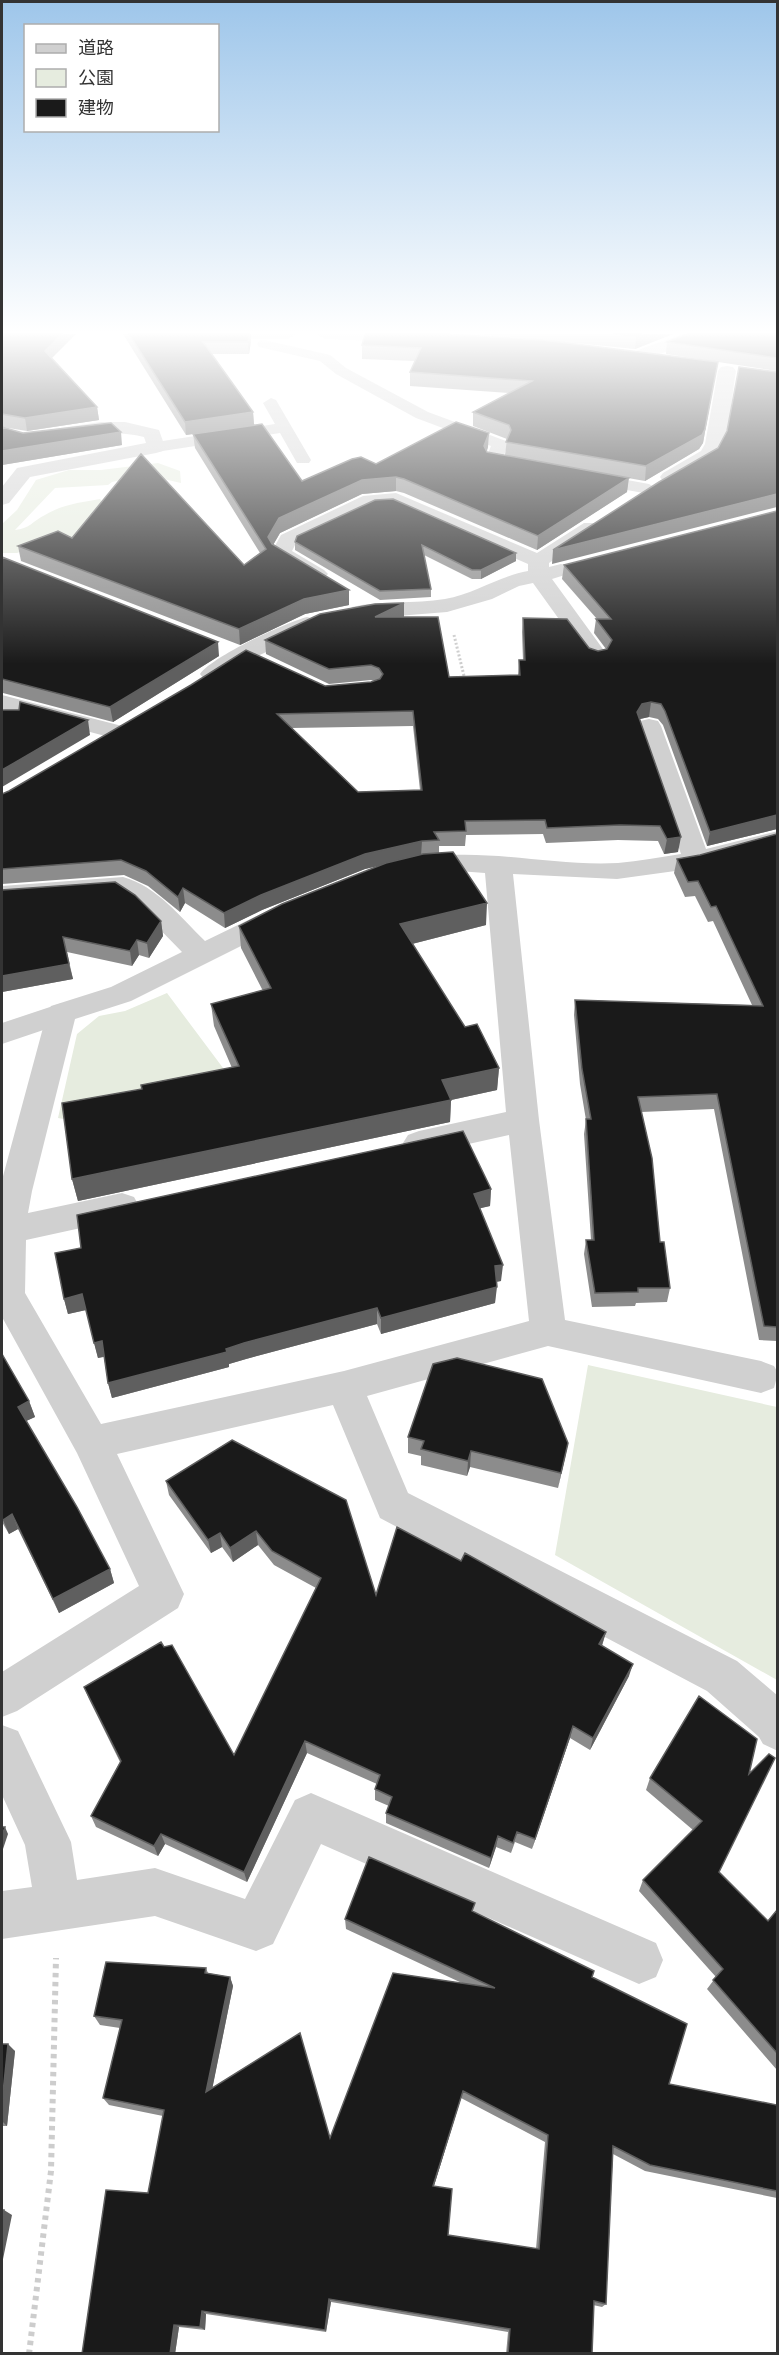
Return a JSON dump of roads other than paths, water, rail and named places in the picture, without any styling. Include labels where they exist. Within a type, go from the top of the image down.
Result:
[{"type":"street","points":[[2,468],[24,472],[156,447],[155,444]]},
{"type":"street","points":[[629,502],[708,455],[714,444]]},
{"type":"street","points":[[2,499],[24,472]]},
{"type":"street","points":[[375,609],[281,553],[288,539],[370,500],[396,499],[539,568],[585,564]]},
{"type":"street","points":[[192,686],[243,654],[314,621],[375,609],[447,605],[484,594],[539,568],[609,515]]},
{"type":"street","points":[[539,568],[597,656]]},
{"type":"street","points":[[219,646],[243,654]]},
{"type":"street","points":[[2,702],[123,726],[93,744]]},
{"type":"street","points":[[649,726],[697,860]]},
{"type":"street","points":[[388,875],[422,866],[458,863],[617,871],[697,860],[777,839]]},
{"type":"street","points":[[498,865],[509,958],[523,1120],[548,1331]]},
{"type":"street","points":[[2,894],[123,886],[149,902],[201,954]]},
{"type":"street","points":[[2,1034],[121,994],[273,918],[304,906]]},
{"type":"street","points":[[2,1696],[163,1594],[92,1443],[7,1294],[9,1231],[15,1191],[62,1013]]},
{"type":"street","points":[[394,1148],[523,1120]]},
{"type":"street","points":[[9,1231],[149,1201]]},
{"type":"street","points":[[92,1443],[344,1387],[548,1331],[760,1377]]},
{"type":"street","points":[[344,1387],[394,1505],[722,1676],[774,1722],[777,1729]]},
{"type":"street","points":[[2,1747],[48,1842],[58,1906]]},
{"type":"street","points":[[2,1915],[155,1892],[256,1927],[310,1816],[639,1960]]},
{"type":"lane","points":[[156,447],[176,444]]},
{"type":"lane","points":[[294,444],[303,460]]},
{"type":"lane","points":[[500,444],[493,461],[538,469]]},
{"type":"lane","points":[[571,475],[649,489]]},
{"type":"lane","points":[[243,654],[266,663]]}]
